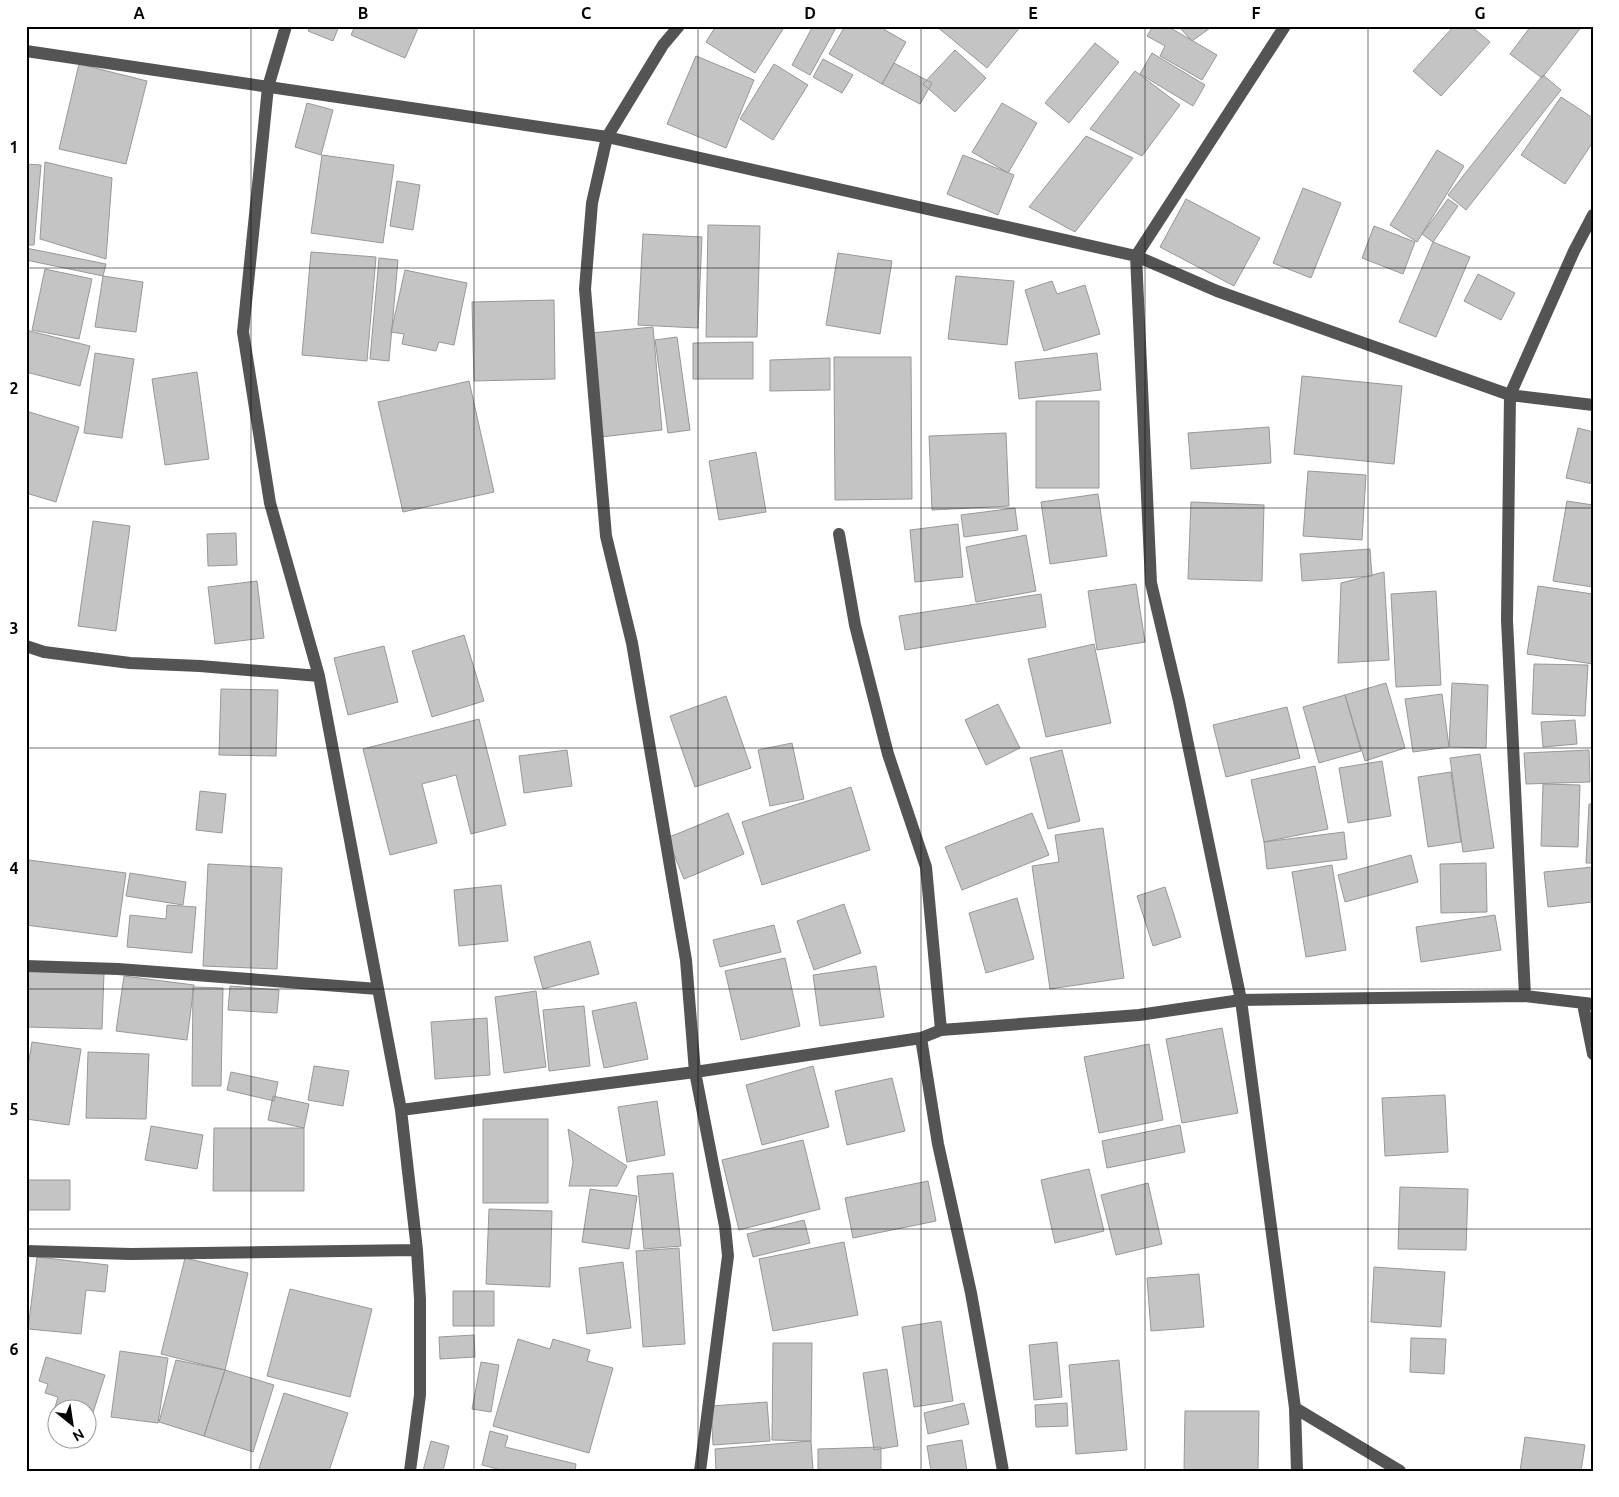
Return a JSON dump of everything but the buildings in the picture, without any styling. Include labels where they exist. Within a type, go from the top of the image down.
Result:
[{"type":"street","points":[[286,26],[268,87],[244,332],[270,503],[319,676],[401,1110],[417,1250],[420,1299],[420,1395],[410,1471]]},
{"type":"street","points":[[679,26],[663,45],[607,137],[592,204],[586,289],[606,536],[632,643],[686,960],[695,1072],[725,1226],[728,1256],[700,1471]]},
{"type":"street","points":[[1285,26],[1136,256],[1151,583],[1241,1000],[1295,1408],[1297,1471]]},
{"type":"street","points":[[26,51],[607,137],[1136,256],[1217,291],[1510,395],[1593,405]]},
{"type":"street","points":[[1525,996],[1507,620],[1510,395],[1574,251],[1593,215]]},
{"type":"street","points":[[839,534],[855,625],[884,736],[926,867],[941,1030]]},
{"type":"street","points":[[26,646],[44,652],[130,663],[200,666],[319,676]]},
{"type":"street","points":[[26,966],[118,969],[378,989]]},
{"type":"street","points":[[401,1110],[695,1072],[921,1038],[941,1030],[1139,1015],[1241,1000],[1525,996],[1588,1004],[1593,1054]]},
{"type":"street","points":[[921,1038],[938,1144],[971,1293],[1003,1471]]},
{"type":"street","points":[[26,1251],[131,1254],[417,1250]]},
{"type":"street","points":[[1295,1408],[1400,1471]]}]
